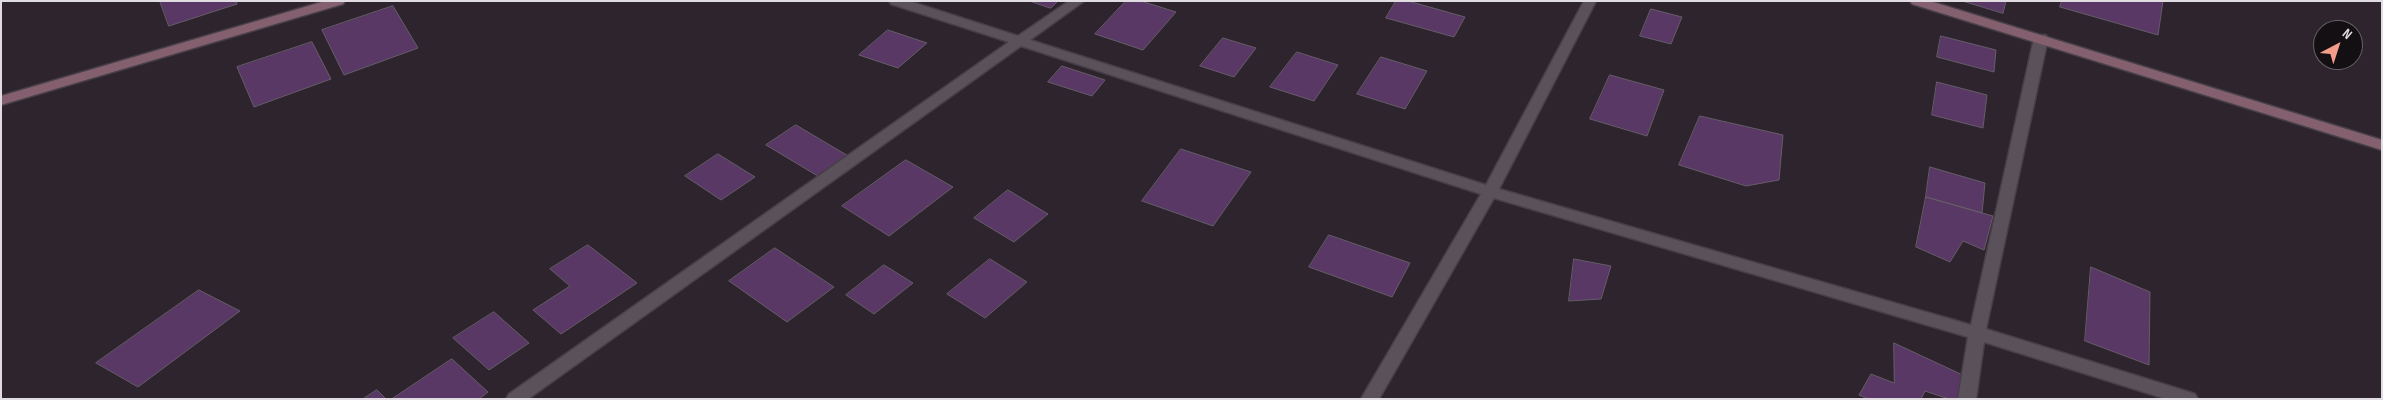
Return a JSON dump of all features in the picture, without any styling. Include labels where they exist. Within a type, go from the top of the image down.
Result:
[{"type":"street","points":[[1,101],[339,1]]},
{"type":"street","points":[[895,1],[1490,192],[1977,333],[2189,399]]},
{"type":"street","points":[[515,399],[1078,1]]},
{"type":"street","points":[[1370,399],[1490,192],[1590,1]]},
{"type":"street","points":[[1916,1],[2040,38],[2382,146]]},
{"type":"street","points":[[1966,399],[1977,333],[2040,38]]},
{"type":"building","points":[[160,1],[236,1],[237,4],[169,26]]},
{"type":"building","points":[[1030,1],[1058,1],[1051,8]]},
{"type":"building","points":[[1126,1],[1141,1],[1176,12],[1143,50],[1095,34]]},
{"type":"building","points":[[1396,1],[1408,1],[1465,17],[1454,37],[1386,18]]},
{"type":"building","points":[[1963,1],[2006,1],[2003,13]]},
{"type":"building","points":[[2062,1],[2163,1],[2158,35],[2060,7]]},
{"type":"building","points":[[393,6],[418,48],[344,75],[322,30]]},
{"type":"building","points":[[1651,9],[1682,17],[1671,44],[1640,36]]},
{"type":"building","points":[[888,30],[927,43],[898,68],[859,55]]},
{"type":"building","points":[[1941,36],[1996,50],[1994,72],[1937,57]]},
{"type":"building","points":[[1223,38],[1256,48],[1234,77],[1200,66]]},
{"type":"building","points":[[312,42],[331,79],[254,107],[237,67]]},
{"type":"building","points":[[1297,52],[1338,65],[1314,101],[1270,87]]},
{"type":"building","points":[[1381,57],[1427,71],[1405,109],[1357,94]]},
{"type":"building","points":[[1062,66],[1105,80],[1092,96],[1048,82]]},
{"type":"building","points":[[1610,75],[1664,90],[1647,136],[1590,119]]},
{"type":"building","points":[[1937,82],[1987,95],[1983,128],[1932,115]]},
{"type":"building","points":[[1700,116],[1783,135],[1779,180],[1746,186],[1679,165]]},
{"type":"building","points":[[796,125],[850,157],[821,178],[766,145]]},
{"type":"building","points":[[1181,149],[1251,172],[1213,226],[1142,201]]},
{"type":"building","points":[[718,154],[755,177],[721,200],[685,176]]},
{"type":"building","points":[[906,160],[953,187],[889,236],[842,206]]},
{"type":"building","points":[[1930,167],[1985,183],[1982,213],[1926,197]]},
{"type":"building","points":[[1008,190],[1048,214],[1014,242],[974,218]]},
{"type":"building","points":[[1926,197],[1993,216],[1984,250],[1963,241],[1950,262],[1916,247]]},
{"type":"building","points":[[1329,235],[1410,263],[1392,297],[1309,267]]},
{"type":"building","points":[[588,245],[637,283],[561,334],[533,310],[570,286],[550,269]]},
{"type":"building","points":[[775,248],[834,287],[787,322],[729,281]]},
{"type":"building","points":[[990,259],[1027,282],[985,318],[947,294]]},
{"type":"building","points":[[1574,259],[1611,266],[1601,299],[1569,301]]},
{"type":"building","points":[[884,265],[913,283],[874,314],[846,295]]},
{"type":"building","points":[[2091,267],[2150,292],[2149,365],[2085,341]]},
{"type":"building","points":[[199,290],[240,311],[138,387],[96,363]]},
{"type":"building","points":[[494,312],[529,343],[489,370],[453,338]]},
{"type":"building","points":[[1894,343],[1967,377],[1966,399],[1949,399],[1925,391],[1921,399],[1869,399],[1859,395],[1871,374],[1894,383]]},
{"type":"building","points":[[452,359],[488,392],[479,399],[392,399]]},
{"type":"building","points":[[377,390],[386,399],[363,399]]}]
